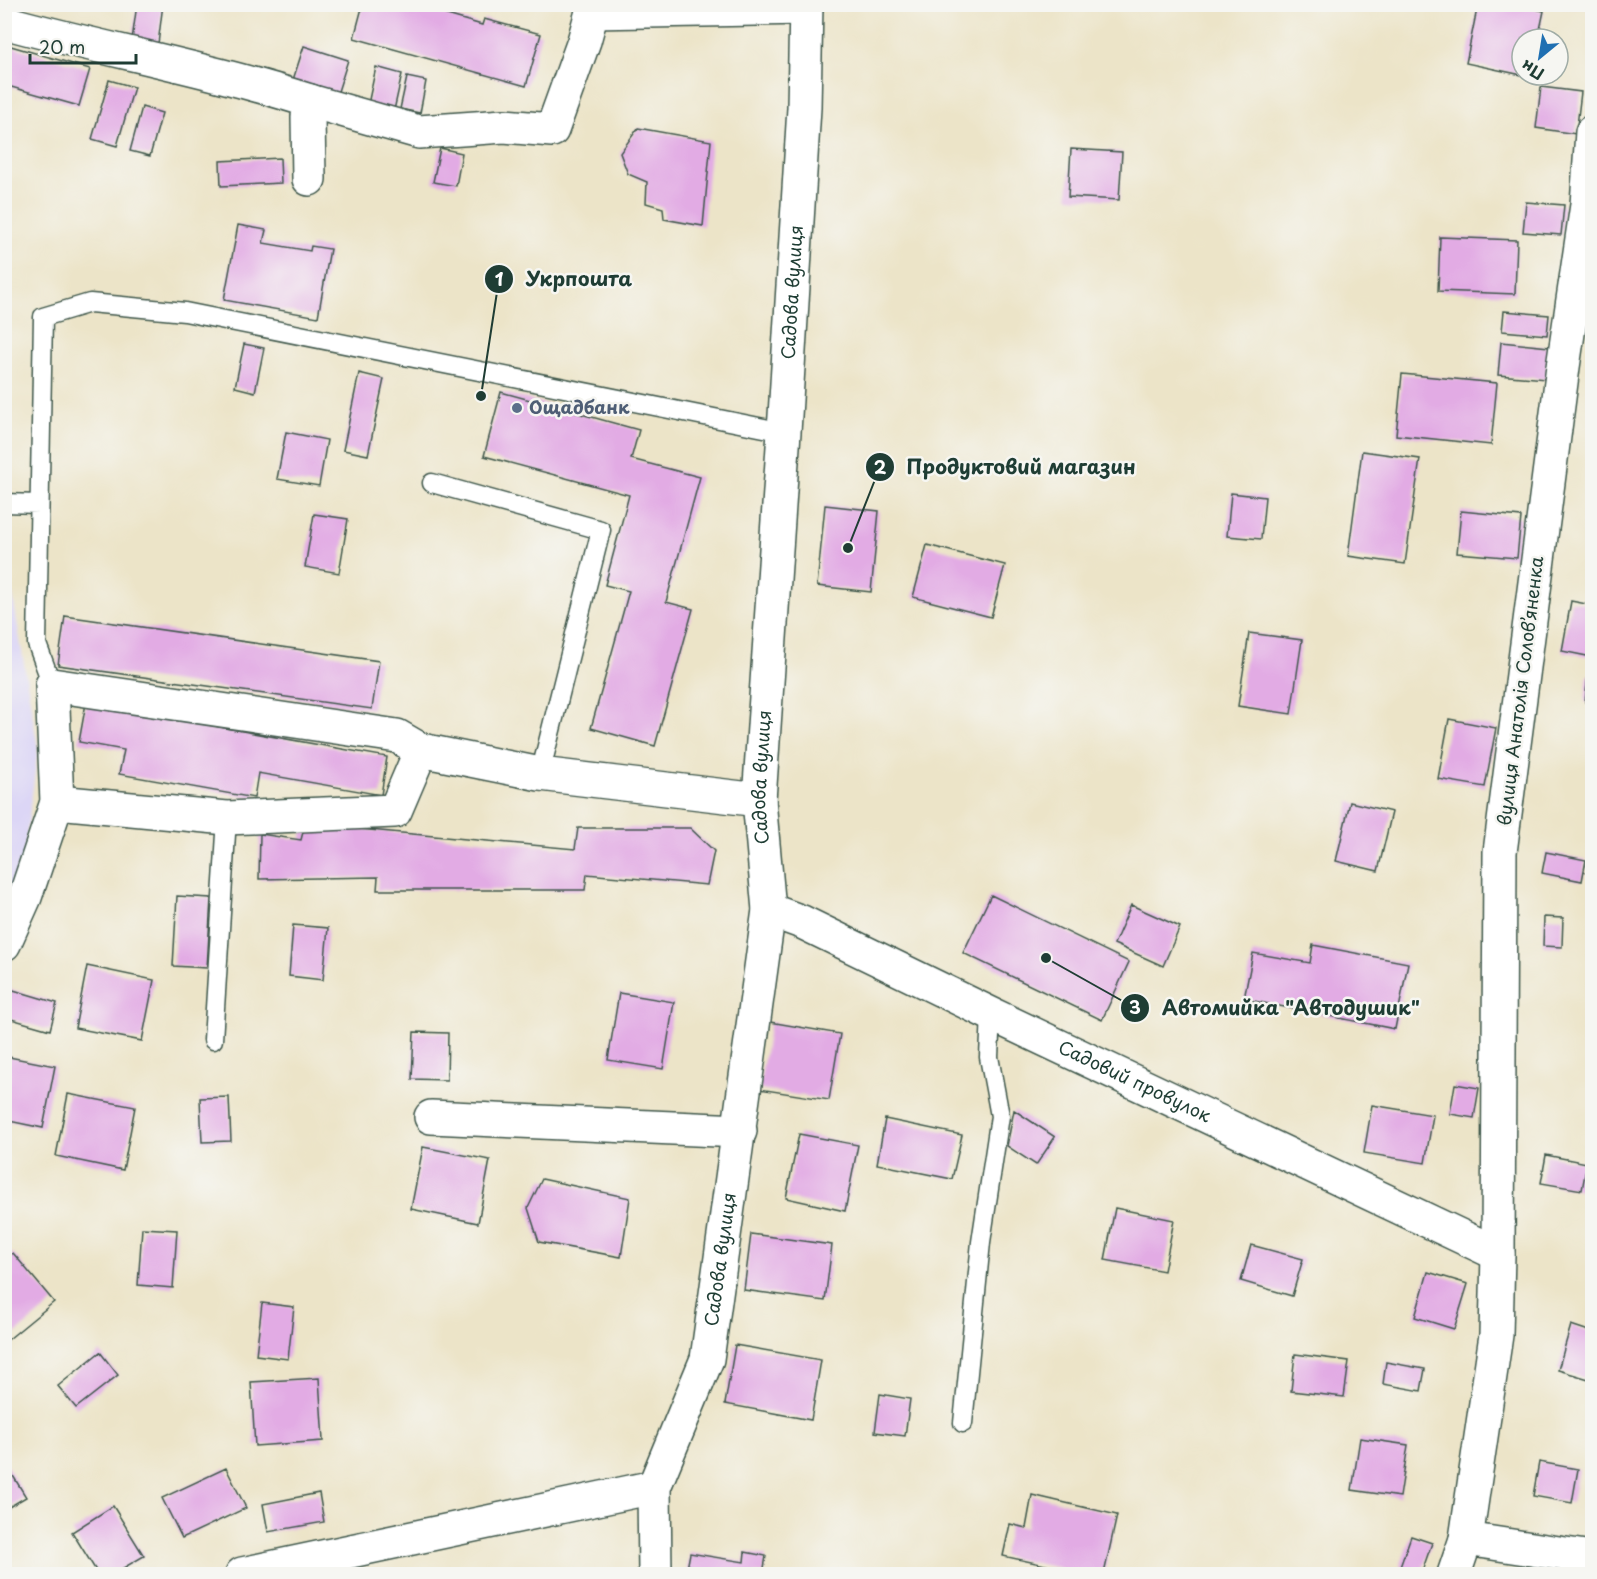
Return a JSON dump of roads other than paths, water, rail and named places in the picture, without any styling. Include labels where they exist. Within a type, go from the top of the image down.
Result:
[{"type":"street","points":[[4,22],[156,58],[420,132],[504,126],[552,130],[584,41],[592,8],[806,6]]},
{"type":"street","name":"Садова вулиця","points":[[655,1575],[654,1487],[707,1359],[769,910],[759,800],[804,108],[806,6]]},
{"type":"street","points":[[309,179],[310,101]]},
{"type":"street","name":"вулиця Анатолія Соловʼяненка","points":[[1454,1575],[1466,1539],[1496,1335],[1500,852],[1578,368],[1593,132]]},
{"type":"street","points":[[4,944],[25,897],[57,801],[52,685],[397,736],[421,750],[540,774],[759,800]]},
{"type":"street","points":[[57,801],[227,818],[395,811],[421,750]]},
{"type":"street","name":"Садовий провулок","points":[[769,910],[802,922],[1498,1254]]},
{"type":"street","points":[[431,1116],[740,1131]]},
{"type":"street","points":[[242,1575],[286,1570],[654,1487]]},
{"type":"street","points":[[1466,1539],[1593,1558]]},
{"type":"lane","points":[[52,685],[37,644],[44,317],[90,303],[185,312],[784,432]]},
{"type":"lane","points":[[432,483],[601,530],[540,774]]},
{"type":"lane","points":[[4,503],[39,504]]},
{"type":"lane","points":[[213,1040],[227,818]]},
{"type":"lane","points":[[963,1424],[981,1242],[1000,1116],[989,1057],[991,1014]]},
{"type":"place","name":"Укрпошта","points":[[481,396]]},
{"type":"place","name":"Ощадбанк","points":[[517,408]]},
{"type":"place","name":"Продуктовий магазин","points":[[848,548]]},
{"type":"place","name":"Автомийка \"Автодушик\"","points":[[1046,958]]}]
